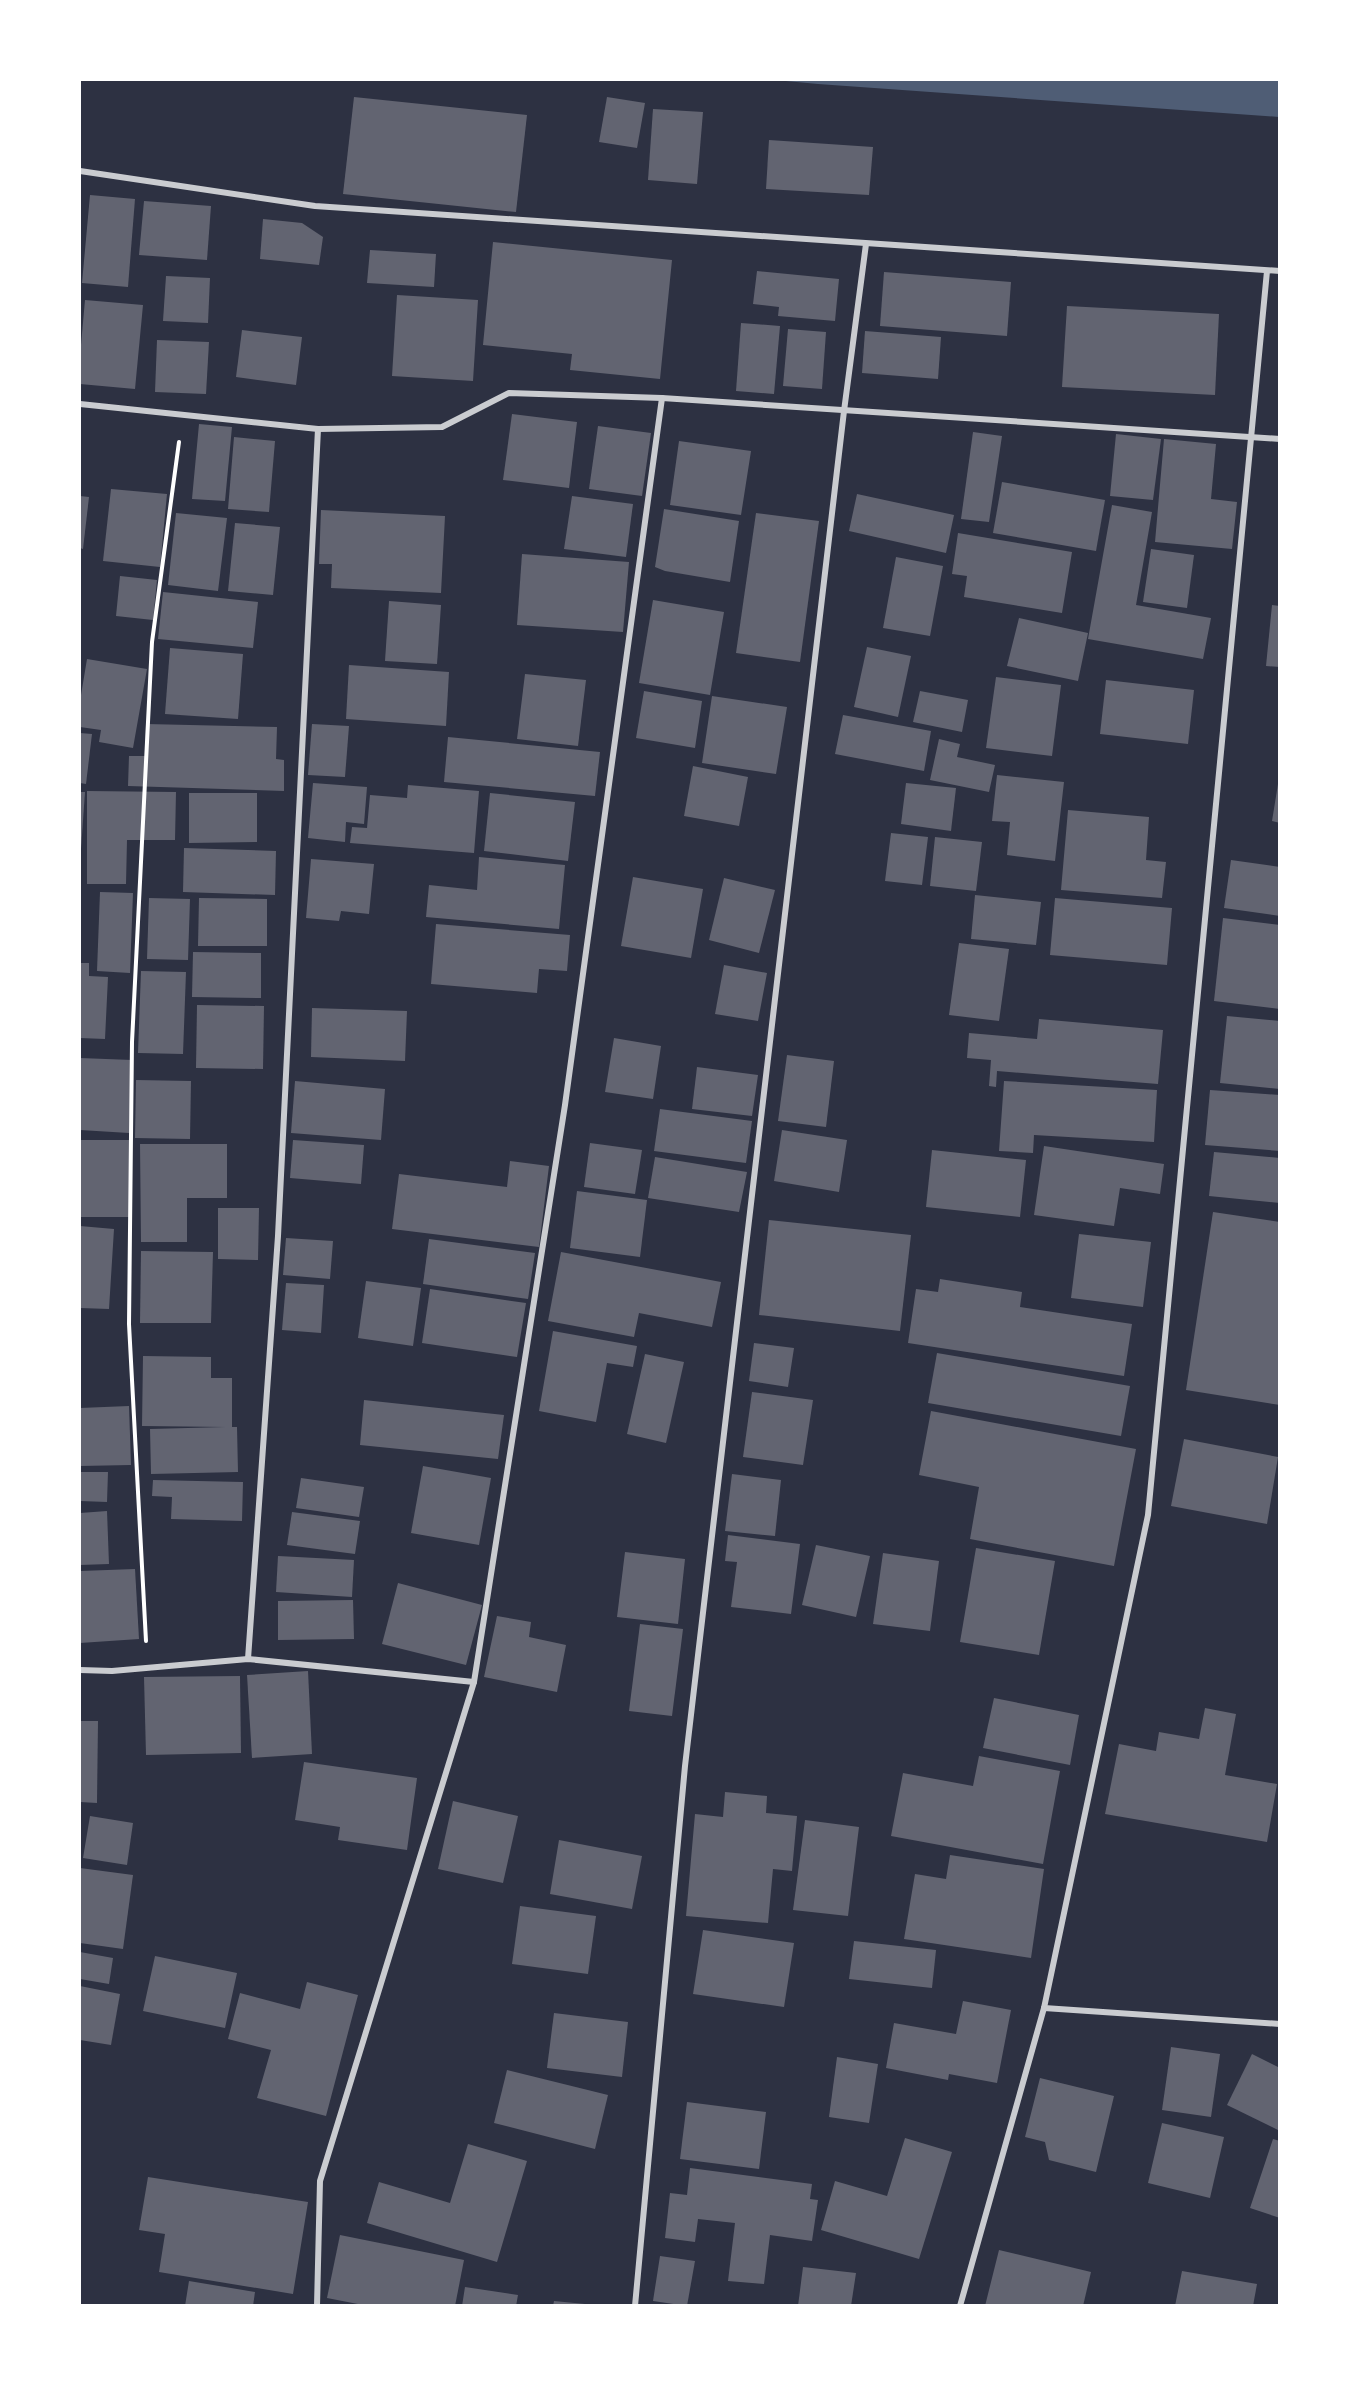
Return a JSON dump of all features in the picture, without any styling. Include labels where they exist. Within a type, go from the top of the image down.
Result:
[{"type":"street","points":[[80,171],[315,206],[1280,271]]},
{"type":"street","points":[[635,2306],[685,1766],[844,411],[866,244]]},
{"type":"street","points":[[960,2306],[1044,2008],[1148,1515],[1267,271]]},
{"type":"street","points":[[80,404],[318,429],[442,427],[509,393],[662,398],[1280,439]]},
{"type":"street","points":[[317,2306],[320,2181],[474,1682],[565,1105],[662,398]]},
{"type":"street","points":[[248,1659],[278,1236],[318,429]]},
{"type":"street","points":[[80,1670],[112,1671],[248,1659],[474,1682]]},
{"type":"street","points":[[1044,2008],[1280,2024]]},
{"type":"path","points":[[148,1668],[129,1324],[132,1042],[152,642],[183,415]]},
{"type":"water","points":[[775,80],[1279,80],[1279,117],[818,84]]},
{"type":"building","points":[[354,97],[527,115],[516,212],[343,194]]},
{"type":"building","points":[[607,97],[645,103],[637,148],[599,142]]},
{"type":"building","points":[[653,109],[703,112],[697,184],[648,180]]},
{"type":"building","points":[[769,140],[873,147],[869,195],[766,189]]},
{"type":"building","points":[[90,195],[135,199],[128,287],[82,283]]},
{"type":"building","points":[[144,201],[211,206],[207,260],[139,255]]},
{"type":"building","points":[[263,219],[302,223],[323,237],[319,265],[260,259]]},
{"type":"building","points":[[493,242],[672,260],[660,379],[570,370],[572,354],[483,345]]},
{"type":"building","points":[[370,250],[436,254],[434,287],[367,283]]},
{"type":"building","points":[[757,271],[839,279],[835,321],[778,316],[779,307],[753,304]]},
{"type":"building","points":[[884,272],[1011,282],[1007,336],[880,326]]},
{"type":"building","points":[[166,276],[210,278],[208,323],[163,321]]},
{"type":"building","points":[[397,295],[478,300],[473,381],[392,376]]},
{"type":"building","points":[[85,300],[143,305],[135,389],[80,384]]},
{"type":"building","points":[[1067,306],[1219,314],[1215,395],[1062,387]]},
{"type":"building","points":[[741,323],[780,326],[774,394],[736,391]]},
{"type":"building","points":[[788,329],[826,332],[822,389],[783,386]]},
{"type":"building","points":[[242,330],[302,337],[296,385],[236,377]]},
{"type":"building","points":[[865,331],[941,337],[938,379],[862,373]]},
{"type":"building","points":[[157,340],[209,342],[206,394],[155,392]]},
{"type":"building","points":[[512,414],[577,422],[569,488],[503,480]]},
{"type":"building","points":[[199,424],[232,427],[225,501],[192,499]]},
{"type":"building","points":[[598,426],[651,433],[642,496],[589,489]]},
{"type":"building","points":[[973,432],[1002,436],[989,522],[961,519]]},
{"type":"building","points":[[1116,434],[1161,439],[1153,500],[1110,496]]},
{"type":"building","points":[[234,437],[275,441],[269,512],[228,509]]},
{"type":"building","points":[[1164,439],[1216,444],[1211,499],[1237,502],[1232,549],[1155,542]]},
{"type":"building","points":[[679,441],[751,451],[741,515],[670,505]]},
{"type":"building","points":[[1002,482],[1105,500],[1096,551],[993,533]]},
{"type":"building","points":[[111,489],[167,494],[160,567],[103,561]]},
{"type":"building","points":[[857,494],[954,515],[946,553],[849,531]]},
{"type":"building","points":[[80,496],[89,497],[83,549],[80,548]]},
{"type":"building","points":[[572,496],[633,504],[626,557],[564,549]]},
{"type":"building","points":[[1112,505],[1152,512],[1136,605],[1211,618],[1203,659],[1088,639]]},
{"type":"building","points":[[664,509],[739,521],[730,582],[665,571],[655,567]]},
{"type":"building","points":[[321,510],[445,516],[441,593],[331,588],[332,564],[319,564]]},
{"type":"building","points":[[176,513],[227,518],[218,591],[168,585]]},
{"type":"building","points":[[756,513],[819,521],[800,662],[736,653]]},
{"type":"building","points":[[235,523],[280,527],[273,595],[228,591]]},
{"type":"building","points":[[958,533],[1072,552],[1062,613],[964,597],[967,576],[952,574]]},
{"type":"building","points":[[1151,549],[1194,555],[1187,608],[1143,602]]},
{"type":"building","points":[[522,554],[629,562],[623,632],[517,625]]},
{"type":"building","points":[[896,557],[943,566],[930,636],[883,628]]},
{"type":"building","points":[[120,576],[157,580],[153,620],[116,616]]},
{"type":"building","points":[[163,592],[258,602],[253,648],[158,639]]},
{"type":"building","points":[[653,600],[724,612],[710,695],[639,683]]},
{"type":"building","points":[[389,601],[441,605],[437,664],[385,661]]},
{"type":"building","points":[[1272,605],[1280,606],[1280,667],[1266,666]]},
{"type":"building","points":[[1019,618],[1088,633],[1078,681],[1007,666]]},
{"type":"building","points":[[867,647],[911,656],[898,717],[854,707]]},
{"type":"building","points":[[170,648],[243,654],[238,719],[165,714]]},
{"type":"building","points":[[87,659],[147,669],[133,748],[99,742],[101,730],[80,727],[80,701]]},
{"type":"building","points":[[349,665],[449,672],[446,726],[346,719]]},
{"type":"building","points":[[525,674],[586,680],[578,746],[517,739]]},
{"type":"building","points":[[996,677],[1061,685],[1052,756],[986,748]]},
{"type":"building","points":[[1106,680],[1194,690],[1188,744],[1100,734]]},
{"type":"building","points":[[644,691],[702,701],[695,748],[636,738]]},
{"type":"building","points":[[920,691],[968,700],[962,732],[913,722]]},
{"type":"building","points":[[712,696],[787,707],[776,774],[702,763]]},
{"type":"building","points":[[843,715],[931,731],[924,771],[835,754]]},
{"type":"building","points":[[146,724],[277,727],[276,759],[284,760],[284,791],[128,786],[129,756],[145,756]]},
{"type":"building","points":[[312,724],[349,726],[345,777],[308,775]]},
{"type":"building","points":[[80,733],[92,734],[86,784],[80,783]]},
{"type":"building","points":[[448,737],[600,752],[595,796],[444,782]]},
{"type":"building","points":[[939,739],[960,744],[957,757],[995,765],[989,792],[930,780]]},
{"type":"building","points":[[693,766],[748,777],[739,826],[684,816]]},
{"type":"building","points":[[997,775],[1064,782],[1055,861],[1007,855],[1010,822],[992,821]]},
{"type":"building","points":[[313,783],[367,787],[364,824],[346,822],[345,842],[308,838]]},
{"type":"building","points":[[906,783],[956,788],[951,831],[901,824]]},
{"type":"building","points":[[1278,784],[1280,784],[1280,823],[1272,821]]},
{"type":"building","points":[[408,785],[479,791],[474,853],[350,843],[352,827],[367,828],[370,795],[407,798]]},
{"type":"building","points":[[87,791],[176,792],[175,840],[127,840],[126,884],[87,884]]},
{"type":"building","points":[[80,792],[85,792],[81,849],[80,849]]},
{"type":"building","points":[[189,793],[257,793],[257,842],[189,843]]},
{"type":"building","points":[[490,793],[575,802],[568,861],[484,851]]},
{"type":"building","points":[[1068,810],[1149,817],[1146,860],[1166,862],[1162,898],[1061,890]]},
{"type":"building","points":[[891,833],[928,837],[922,885],[885,881]]},
{"type":"building","points":[[935,837],[982,842],[976,891],[930,886]]},
{"type":"building","points":[[184,848],[276,851],[275,895],[183,892]]},
{"type":"building","points":[[479,857],[565,865],[559,929],[426,917],[429,885],[477,890]]},
{"type":"building","points":[[311,859],[374,864],[369,914],[341,911],[339,921],[306,918]]},
{"type":"building","points":[[1231,860],[1280,867],[1280,916],[1224,908]]},
{"type":"building","points":[[633,877],[703,889],[691,958],[621,946]]},
{"type":"building","points":[[724,878],[775,890],[759,953],[709,940]]},
{"type":"building","points":[[100,892],[133,893],[130,973],[97,971]]},
{"type":"building","points":[[975,895],[1041,902],[1036,945],[971,939]]},
{"type":"building","points":[[149,898],[190,899],[188,960],[147,959]]},
{"type":"building","points":[[199,898],[267,899],[267,946],[198,946]]},
{"type":"building","points":[[1055,898],[1172,908],[1167,965],[1050,955]]},
{"type":"building","points":[[1223,918],[1280,925],[1280,1009],[1214,1001]]},
{"type":"building","points":[[436,924],[570,935],[567,971],[539,969],[537,993],[431,984]]},
{"type":"building","points":[[959,943],[1009,949],[999,1021],[949,1015]]},
{"type":"building","points":[[193,952],[261,953],[261,998],[192,997]]},
{"type":"building","points":[[80,963],[89,963],[89,976],[108,977],[105,1039],[80,1038]]},
{"type":"building","points":[[724,965],[767,973],[758,1021],[715,1014]]},
{"type":"building","points":[[141,971],[186,972],[183,1054],[138,1053]]},
{"type":"building","points":[[197,1005],[264,1006],[263,1069],[196,1068]]},
{"type":"building","points":[[312,1008],[407,1011],[405,1061],[311,1057]]},
{"type":"building","points":[[1227,1016],[1280,1021],[1280,1089],[1220,1083]]},
{"type":"building","points":[[1039,1019],[1163,1030],[1158,1084],[997,1071],[996,1087],[989,1086],[991,1060],[967,1058],[969,1033],[1037,1039]]},
{"type":"building","points":[[614,1038],[661,1046],[653,1099],[605,1092]]},
{"type":"building","points":[[787,1055],[834,1061],[826,1127],[778,1121]]},
{"type":"building","points":[[80,1058],[132,1060],[129,1133],[80,1130]]},
{"type":"building","points":[[697,1067],[758,1075],[752,1116],[692,1109]]},
{"type":"building","points":[[136,1080],[191,1081],[190,1139],[135,1138]]},
{"type":"building","points":[[295,1081],[385,1089],[381,1140],[291,1133]]},
{"type":"building","points":[[1004,1081],[1157,1090],[1154,1142],[1034,1135],[1033,1153],[999,1151]]},
{"type":"building","points":[[1210,1090],[1280,1095],[1280,1151],[1205,1145]]},
{"type":"building","points":[[660,1109],[752,1121],[746,1163],[654,1151]]},
{"type":"building","points":[[782,1130],[847,1140],[839,1192],[774,1181]]},
{"type":"building","points":[[80,1140],[132,1140],[131,1217],[80,1217]]},
{"type":"building","points":[[293,1140],[364,1145],[361,1184],[290,1178]]},
{"type":"building","points":[[590,1143],[642,1150],[635,1194],[584,1187]]},
{"type":"building","points":[[140,1144],[227,1144],[227,1198],[187,1198],[187,1242],[141,1242]]},
{"type":"building","points":[[1044,1146],[1164,1164],[1160,1194],[1120,1188],[1114,1226],[1034,1215]]},
{"type":"building","points":[[932,1150],[1026,1160],[1020,1217],[926,1207]]},
{"type":"building","points":[[1214,1152],[1280,1158],[1280,1203],[1209,1196]]},
{"type":"building","points":[[655,1157],[747,1172],[739,1212],[648,1198]]},
{"type":"building","points":[[510,1161],[549,1166],[539,1247],[392,1229],[399,1174],[507,1187]]},
{"type":"building","points":[[577,1191],[647,1200],[640,1257],[570,1248]]},
{"type":"building","points":[[218,1208],[259,1208],[258,1260],[218,1259]]},
{"type":"building","points":[[1213,1212],[1280,1222],[1280,1405],[1186,1390]]},
{"type":"building","points":[[769,1220],[911,1235],[900,1331],[759,1315]]},
{"type":"building","points":[[80,1226],[114,1229],[109,1309],[80,1308]]},
{"type":"building","points":[[1079,1234],[1151,1242],[1143,1307],[1071,1298]]},
{"type":"building","points":[[286,1238],[333,1241],[330,1279],[283,1275]]},
{"type":"building","points":[[429,1239],[535,1253],[528,1299],[423,1284]]},
{"type":"building","points":[[141,1251],[213,1252],[211,1323],[140,1323]]},
{"type":"building","points":[[561,1252],[721,1282],[712,1327],[639,1313],[634,1337],[548,1321]]},
{"type":"building","points":[[940,1279],[1022,1292],[1020,1307],[1132,1324],[1124,1376],[908,1343],[916,1289],[938,1292]]},
{"type":"building","points":[[366,1281],[421,1288],[413,1346],[358,1338]]},
{"type":"building","points":[[286,1283],[324,1285],[321,1333],[282,1330]]},
{"type":"building","points":[[430,1289],[526,1303],[517,1357],[422,1343]]},
{"type":"building","points":[[553,1331],[637,1346],[633,1367],[607,1363],[596,1422],[539,1411]]},
{"type":"building","points":[[754,1343],[794,1348],[788,1387],[749,1381]]},
{"type":"building","points":[[937,1353],[1130,1386],[1121,1436],[928,1403]]},
{"type":"building","points":[[645,1354],[684,1362],[666,1443],[627,1434]]},
{"type":"building","points":[[143,1356],[211,1357],[211,1378],[232,1378],[232,1427],[237,1427],[238,1472],[151,1474],[150,1429],[225,1427],[142,1426]]},
{"type":"building","points":[[752,1392],[813,1400],[803,1465],[743,1457]]},
{"type":"building","points":[[364,1400],[504,1415],[498,1459],[360,1445]]},
{"type":"building","points":[[129,1406],[131,1465],[80,1466],[80,1408]]},
{"type":"building","points":[[931,1411],[1136,1449],[1114,1566],[970,1539],[979,1487],[919,1475]]},
{"type":"building","points":[[1184,1439],[1278,1457],[1267,1524],[1171,1506]]},
{"type":"building","points":[[423,1466],[491,1478],[479,1545],[411,1533]]},
{"type":"building","points":[[80,1472],[108,1472],[107,1502],[80,1501]]},
{"type":"building","points":[[732,1474],[781,1480],[775,1536],[725,1531]]},
{"type":"building","points":[[301,1478],[364,1487],[359,1517],[296,1508]]},
{"type":"building","points":[[153,1480],[243,1482],[242,1521],[171,1519],[172,1497],[152,1496]]},
{"type":"building","points":[[107,1511],[109,1564],[80,1565],[80,1513]]},
{"type":"building","points":[[292,1512],[360,1521],[355,1554],[287,1545]]},
{"type":"building","points":[[728,1535],[800,1544],[791,1614],[731,1607],[737,1562],[725,1561]]},
{"type":"building","points":[[816,1545],[870,1556],[856,1617],[802,1605]]},
{"type":"building","points":[[976,1548],[1055,1561],[1039,1655],[960,1642]]},
{"type":"building","points":[[625,1552],[685,1559],[678,1624],[617,1617]]},
{"type":"building","points":[[883,1553],[939,1561],[930,1631],[873,1624]]},
{"type":"building","points":[[278,1556],[354,1560],[352,1597],[276,1592]]},
{"type":"building","points":[[135,1569],[139,1639],[80,1643],[80,1571]]},
{"type":"building","points":[[398,1583],[482,1605],[466,1665],[382,1644]]},
{"type":"building","points":[[353,1600],[354,1639],[278,1640],[278,1601]]},
{"type":"building","points":[[497,1616],[531,1622],[529,1637],[566,1645],[557,1692],[484,1677]]},
{"type":"building","points":[[640,1624],[683,1629],[672,1716],[629,1711]]},
{"type":"building","points":[[308,1671],[312,1754],[252,1758],[247,1675]]},
{"type":"building","points":[[240,1676],[241,1753],[146,1755],[144,1677]]},
{"type":"building","points":[[994,1698],[1079,1715],[1070,1765],[983,1748]]},
{"type":"building","points":[[1205,1708],[1236,1714],[1225,1775],[1277,1784],[1267,1842],[1105,1814],[1119,1744],[1156,1751],[1159,1732],[1199,1739]]},
{"type":"building","points":[[80,1721],[98,1721],[97,1803],[80,1802]]},
{"type":"building","points":[[979,1756],[1060,1771],[1043,1864],[891,1836],[903,1773],[973,1786]]},
{"type":"building","points":[[304,1762],[417,1778],[407,1850],[338,1840],[340,1827],[295,1820]]},
{"type":"building","points":[[725,1792],[767,1796],[766,1813],[797,1816],[792,1871],[773,1869],[768,1923],[686,1916],[695,1814],[723,1817]]},
{"type":"building","points":[[453,1801],[518,1816],[503,1883],[438,1869]]},
{"type":"building","points":[[90,1816],[133,1823],[127,1865],[83,1858]]},
{"type":"building","points":[[805,1820],[859,1827],[848,1916],[793,1910]]},
{"type":"building","points":[[559,1840],[642,1856],[632,1909],[550,1894]]},
{"type":"building","points":[[950,1855],[1044,1869],[1031,1958],[904,1939],[915,1874],[946,1879]]},
{"type":"building","points":[[80,1868],[133,1875],[123,1949],[80,1943]]},
{"type":"building","points":[[520,1906],[596,1916],[588,1974],[512,1964]]},
{"type":"building","points":[[703,1930],[794,1943],[784,2007],[693,1994]]},
{"type":"building","points":[[854,1941],[936,1950],[932,1988],[849,1979]]},
{"type":"building","points":[[80,1952],[113,1958],[109,1984],[80,1979]]},
{"type":"building","points":[[155,1956],[237,1973],[225,2028],[143,2011]]},
{"type":"building","points":[[307,1982],[358,1995],[326,2116],[257,2098],[271,2050],[228,2039],[240,1993],[300,2009]]},
{"type":"building","points":[[80,1986],[120,1994],[111,2045],[80,2040]]},
{"type":"building","points":[[963,2001],[1011,2010],[997,2083],[949,2074],[948,2080],[886,2068],[894,2023],[956,2034]]},
{"type":"building","points":[[554,2013],[628,2022],[622,2077],[547,2068]]},
{"type":"building","points":[[1171,2047],[1220,2054],[1211,2117],[1162,2110]]},
{"type":"building","points":[[1252,2054],[1280,2068],[1280,2131],[1227,2105]]},
{"type":"building","points":[[837,2057],[878,2064],[869,2123],[829,2117]]},
{"type":"building","points":[[507,2070],[608,2095],[595,2149],[494,2123]]},
{"type":"building","points":[[1040,2078],[1114,2096],[1096,2172],[1049,2160],[1045,2142],[1025,2137]]},
{"type":"building","points":[[687,2102],[766,2112],[759,2169],[680,2159]]},
{"type":"building","points":[[1162,2123],[1224,2137],[1210,2198],[1148,2183]]},
{"type":"building","points":[[905,2138],[952,2152],[919,2259],[821,2230],[835,2181],[887,2196]]},
{"type":"building","points":[[1273,2139],[1280,2141],[1280,2218],[1250,2208]]},
{"type":"building","points":[[468,2144],[527,2161],[497,2262],[367,2223],[379,2182],[450,2203]]},
{"type":"building","points":[[690,2168],[812,2184],[810,2199],[818,2200],[812,2241],[770,2235],[764,2284],[728,2281],[735,2223],[698,2219],[695,2242],[665,2238],[670,2193],[687,2195]]},
{"type":"building","points":[[148,2177],[308,2202],[293,2294],[159,2272],[165,2234],[139,2230]]},
{"type":"building","points":[[340,2235],[464,2260],[455,2306],[368,2306],[327,2298]]},
{"type":"building","points":[[999,2250],[1091,2272],[1083,2306],[985,2306]]},
{"type":"building","points":[[660,2256],[695,2261],[687,2306],[653,2301]]},
{"type":"building","points":[[803,2267],[856,2273],[851,2306],[798,2306]]},
{"type":"building","points":[[1182,2271],[1257,2284],[1253,2306],[1175,2306]]},
{"type":"building","points":[[189,2281],[255,2292],[253,2306],[185,2306]]},
{"type":"building","points":[[465,2287],[518,2295],[516,2306],[462,2306]]},
{"type":"building","points":[[554,2301],[585,2304],[585,2306],[553,2306]]}]
